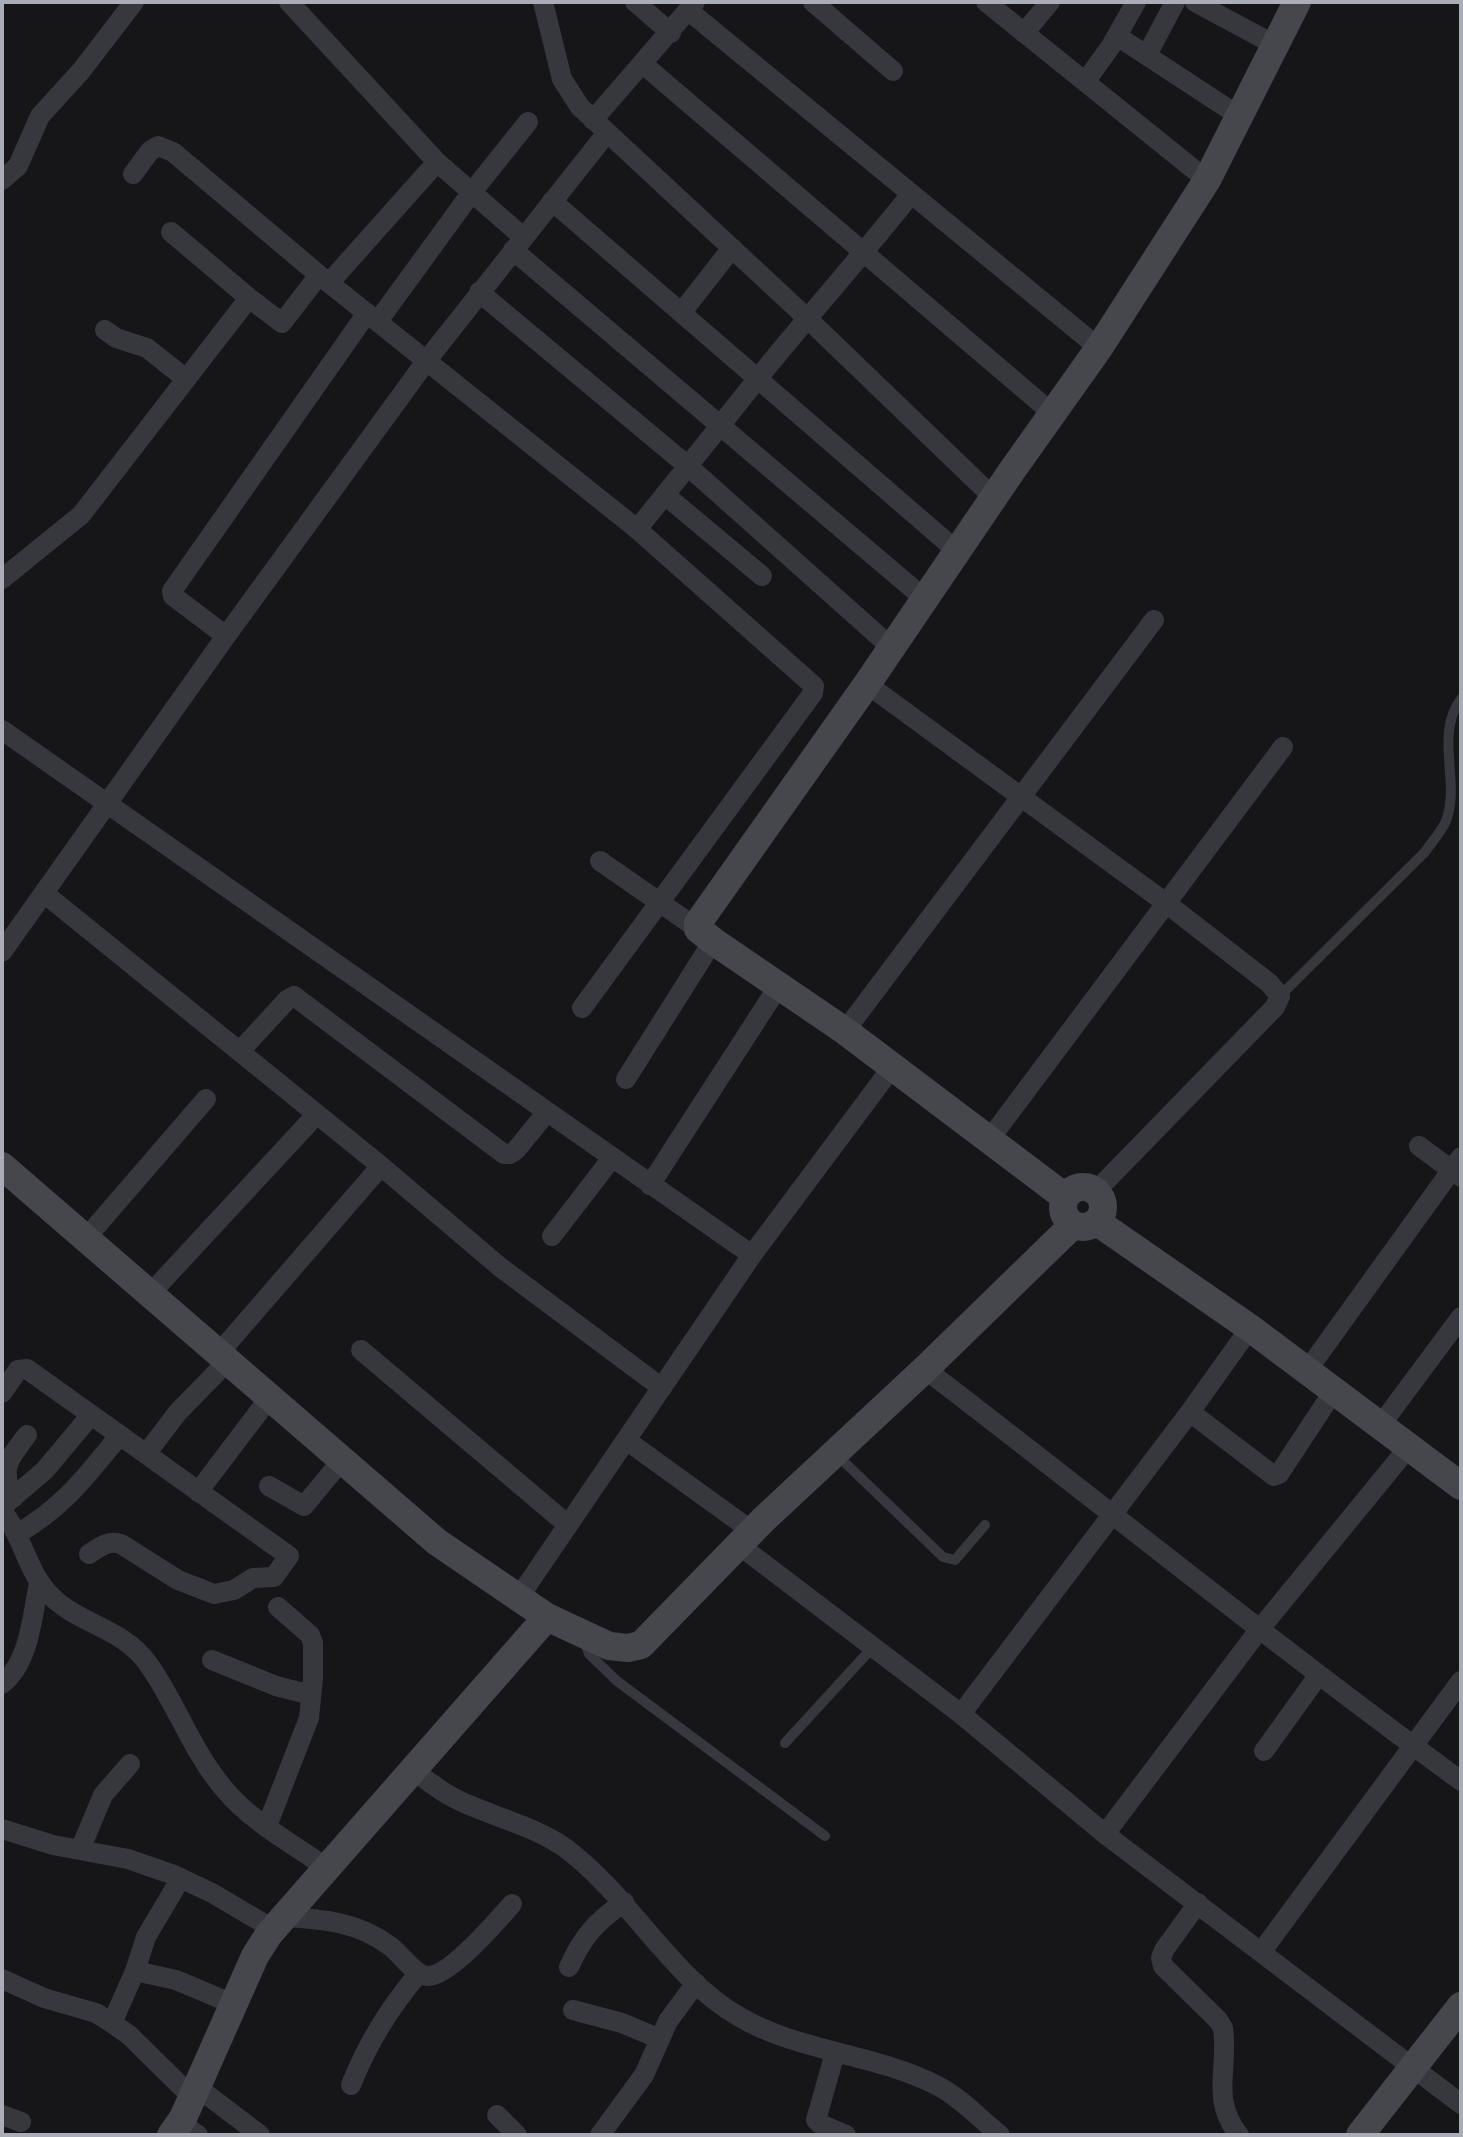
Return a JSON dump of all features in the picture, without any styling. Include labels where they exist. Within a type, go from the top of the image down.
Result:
[{"type":"street","points":[[289,2],[437,162],[472,192],[518,243],[722,426],[925,599]]},
{"type":"street","points":[[635,2],[671,33]]},
{"type":"street","points":[[813,2],[893,71]]},
{"type":"street","points":[[986,2],[1207,180]]},
{"type":"street","points":[[1024,33],[1050,2]]},
{"type":"street","points":[[1085,82],[1136,2]]},
{"type":"street","points":[[1147,55],[1175,2]]},
{"type":"street","points":[[1195,2],[1275,45]]},
{"type":"street","points":[[626,1079],[706,935],[701,915],[867,684],[1099,348],[1207,180],[1297,2]]},
{"type":"street","points":[[548,5],[562,79],[580,107],[808,319],[994,498]]},
{"type":"street","points":[[2,180],[18,166],[36,121],[81,71],[123,6]]},
{"type":"street","points":[[2,952],[427,360],[552,201],[644,65],[692,6],[911,194],[1099,348]]},
{"type":"street","points":[[1117,36],[1239,116]]},
{"type":"street","points":[[644,65],[1052,413]]},
{"type":"street","points":[[226,636],[173,596],[172,591],[372,317],[528,122]]},
{"type":"street","points":[[133,174],[150,151],[158,146],[173,152],[324,279],[637,529],[811,682],[814,690],[582,1008]]},
{"type":"street","points":[[171,232],[283,323],[437,162]]},
{"type":"street","points":[[637,529],[911,194]]},
{"type":"street","points":[[552,201],[957,551]]},
{"type":"street","points":[[682,312],[732,248]]},
{"type":"street","points":[[479,292],[689,467],[892,648]]},
{"type":"street","points":[[2,579],[81,515],[249,298]]},
{"type":"street","points":[[105,330],[116,338],[150,349],[186,379]]},
{"type":"street","points":[[665,495],[762,576]]},
{"type":"street","points":[[845,1031],[1154,620]]},
{"type":"street","points":[[867,684],[1166,903],[1269,983],[1280,996],[1275,1007],[1096,1191]]},
{"type":"street","points":[[3,732],[752,1255]]},
{"type":"street","points":[[989,1140],[1283,747]]},
{"type":"street","points":[[600,861],[845,1031],[1065,1197]]},
{"type":"street","points":[[45,894],[381,1166],[500,1267],[662,1388]]},
{"type":"street","points":[[650,1185],[778,987]]},
{"type":"street","points":[[240,1051],[294,996],[504,1154],[516,1150],[547,1112]]},
{"type":"street","points":[[519,1597],[752,1255],[893,1066]]},
{"type":"street","points":[[86,1238],[206,1099]]},
{"type":"street","points":[[150,1294],[317,1114]]},
{"type":"street","points":[[1306,1372],[1458,1168],[1419,1146]]},
{"type":"street","points":[[552,1236],[612,1158]]},
{"type":"street","points":[[146,1454],[381,1166]]},
{"type":"street","points":[[4,1174],[86,1238],[437,1542],[547,1617],[609,1646],[628,1648],[641,1645],[746,1538],[925,1369],[1085,1223],[1102,1216],[1103,1203],[1096,1191],[1076,1188],[1065,1197]]},
{"type":"street","points":[[1065,1197],[1065,1216],[1085,1223],[1250,1328],[1408,1448],[1458,1478]]},
{"type":"street","points":[[1380,1426],[1461,1317]]},
{"type":"street","points":[[961,1714],[1114,1514],[1250,1328]]},
{"type":"street","points":[[361,1350],[568,1525]]},
{"type":"street","points":[[2,1393],[18,1370],[23,1368],[289,1556],[274,1577],[253,1578],[234,1590],[214,1594],[178,1580],[121,1544],[104,1544],[89,1554]]},
{"type":"street","points":[[925,1369],[1318,1676],[1461,1781]]},
{"type":"street","points":[[1190,1412],[1274,1476],[1279,1474],[1333,1392]]},
{"type":"street","points":[[198,1492],[270,1397]]},
{"type":"street","points":[[6,1505],[45,1470],[91,1415]]},
{"type":"street","points":[[27,1435],[5,1465],[3,1479],[12,1523],[39,1583],[66,1608],[116,1633],[136,1649],[149,1664],[202,1758],[226,1791],[249,1814],[327,1868]]},
{"type":"street","points":[[17,1534],[66,1500],[120,1435]]},
{"type":"street","points":[[626,1440],[873,1647],[961,1714],[1105,1834],[1461,2104]]},
{"type":"street","points":[[1105,1834],[1259,1630],[1408,1448]]},
{"type":"street","points":[[269,1486],[304,1506],[342,1460]]},
{"type":"street","points":[[2,1684],[13,1675],[24,1652],[39,1583]]},
{"type":"street","points":[[267,1826],[309,1718],[311,1695],[313,1643],[302,1626],[278,1607]]},
{"type":"street","points":[[188,2115],[255,1956],[279,1923],[547,1617]]},
{"type":"street","points":[[212,1660],[276,1686],[311,1695]]},
{"type":"street","points":[[1264,1751],[1318,1676]]},
{"type":"street","points":[[1262,1951],[1461,1681]]},
{"type":"street","points":[[80,1850],[103,1795],[130,1764]]},
{"type":"street","points":[[413,1770],[458,1800],[531,1829],[562,1846],[624,1902],[696,1983],[736,2015],[769,2032],[876,2063],[938,2086],[1000,2135]]},
{"type":"street","points":[[2,1829],[53,1845],[128,1859],[181,1878],[279,1923],[327,1919],[356,1926],[382,1940],[419,1973],[427,1976],[433,1976],[457,1961],[512,1904]]},
{"type":"street","points":[[112,2023],[155,1918],[181,1878]]},
{"type":"street","points":[[569,1967],[590,1930],[624,1902]]},
{"type":"street","points":[[1198,1903],[1161,1958],[1163,1966],[1223,2028],[1223,2107],[1239,2135]]},
{"type":"street","points":[[135,1971],[176,1980],[233,2004]]},
{"type":"street","points":[[351,2085],[365,2048],[379,2024],[419,1973]]},
{"type":"street","points":[[2,1979],[44,1998],[96,2013],[129,2035],[188,2115],[260,2135]]},
{"type":"street","points":[[600,2135],[644,2075],[668,2021],[696,1983]]},
{"type":"street","points":[[1360,2135],[1461,2006]]},
{"type":"street","points":[[573,2010],[622,2023],[660,2039]]},
{"type":"street","points":[[835,2053],[811,2127],[826,2127],[846,2135]]},
{"type":"street","points":[[497,2115],[517,2135]]},
{"type":"lane","points":[[1280,996],[1436,837],[1446,820],[1450,799],[1450,725],[1461,699]]},
{"type":"lane","points":[[835,1453],[943,1557],[955,1560],[985,1525]]},
{"type":"lane","points":[[582,1633],[589,1654],[617,1681],[825,1836]]},
{"type":"lane","points":[[785,1743],[873,1647]]}]
